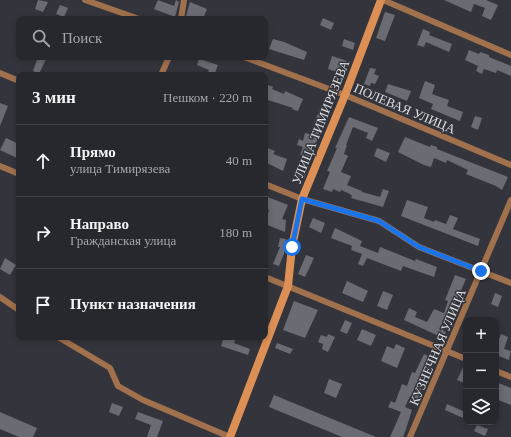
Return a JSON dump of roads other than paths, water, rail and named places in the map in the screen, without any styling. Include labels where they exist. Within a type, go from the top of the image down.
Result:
[{"type":"main road","name":"УЛИЦА ТИМИРЯЗЕВА","points":[[268,338],[288,286],[292,247],[302,199],[382,0]]},
{"type":"main road","name":"УЛИЦА ТИМИРЯЗЕВА","points":[[230,437],[267,340]]},
{"type":"street","points":[[85,0],[130,16]]},
{"type":"street","points":[[181,16],[184,0]]},
{"type":"street","points":[[382,0],[511,55]]},
{"type":"street","points":[[162,72],[168,60]]},
{"type":"street","name":"ПОЛЕВАЯ УЛИЦА","points":[[252,60],[345,95],[511,165]]},
{"type":"street","points":[[0,74],[16,80]]},
{"type":"street","points":[[0,166],[16,173]]},
{"type":"street","points":[[268,185],[302,199],[379,221],[419,247],[511,283]]},
{"type":"street","name":"КУЗНЕЧНАЯ УЛИЦА","points":[[410,437],[511,200]]},
{"type":"street","points":[[268,278],[463,358]]},
{"type":"street","points":[[0,297],[16,308]]},
{"type":"street","points":[[63,340],[110,368],[118,386],[143,400],[230,437]]},
{"type":"street","points":[[499,372],[511,377]]}]
